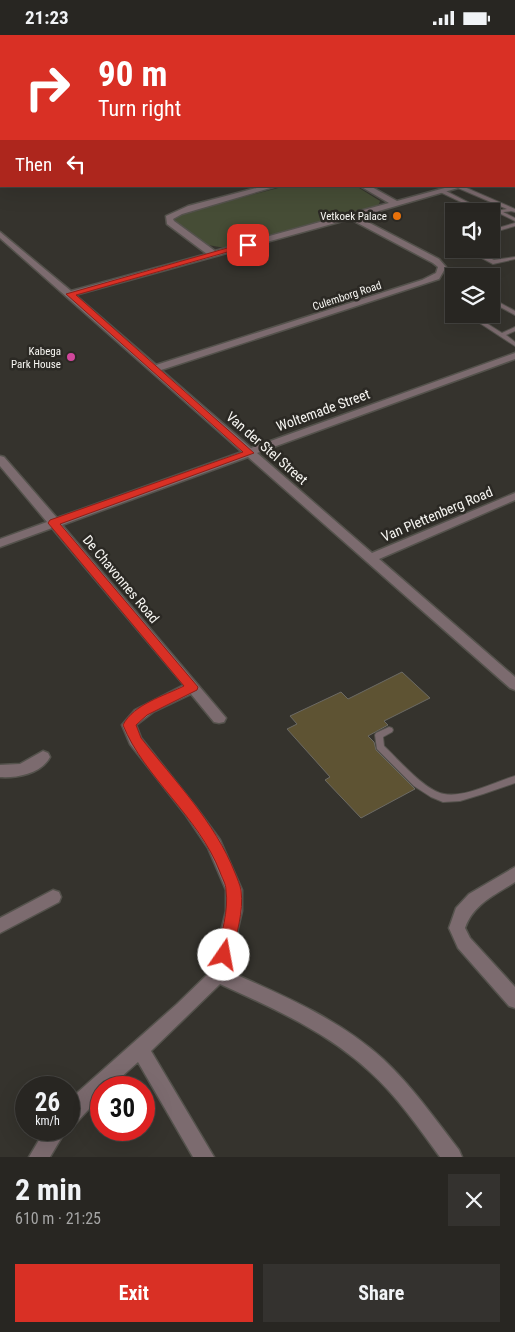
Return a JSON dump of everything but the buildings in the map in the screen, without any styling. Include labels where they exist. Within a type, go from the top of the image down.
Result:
[{"type":"street","points":[[213,255],[170,223],[169,218],[179,211],[269,187]]},
{"type":"street","points":[[366,187],[396,204]]},
{"type":"street","points":[[70,294],[457,187]]},
{"type":"street","name":"Culemborg Road","points":[[153,369],[425,282],[442,272],[442,267],[436,261],[352,217]]},
{"type":"street","name":"Van der Stel Street","points":[[0,234],[515,685]]},
{"type":"street","name":"Woltemade Street","points":[[0,543],[515,356]]},
{"type":"street","name":"De Chavonnes Road","points":[[0,459],[219,718]]},
{"type":"street","name":"Van Plettenberg Road","points":[[371,558],[515,496]]},
{"type":"street","points":[[80,1104],[218,975],[224,955],[234,911],[234,890],[214,845],[190,810],[135,740],[129,725],[142,712],[192,687]]},
{"type":"street","points":[[0,771],[13,773],[27,768],[43,757]]},
{"type":"street","points":[[515,874],[475,899],[462,913],[457,928],[464,943],[515,1000]]},
{"type":"street","points":[[0,926],[53,897]]},
{"type":"street","points":[[218,975],[274,1000],[332,1032],[366,1056],[428,1124],[452,1157]]},
{"type":"street","points":[[140,1049],[204,1157]]},
{"type":"street","points":[[39,1157],[49,1141]]},
{"type":"lane","points":[[463,187],[513,211]]},
{"type":"lane","points":[[442,191],[467,203]]},
{"type":"lane","points":[[501,213],[513,211]]},
{"type":"lane","points":[[501,213],[515,220]]},
{"type":"lane","points":[[500,229],[515,224]]},
{"type":"lane","points":[[485,258],[493,262],[515,258]]},
{"type":"lane","points":[[500,305],[515,313]]},
{"type":"lane","points":[[483,323],[515,344]]},
{"type":"lane","points":[[502,335],[515,329]]},
{"type":"lane","points":[[389,730],[379,735],[380,747],[427,791],[444,798],[461,797],[515,779]]},
{"type":"green space","points":[[282,187],[358,187],[380,201],[374,207],[225,248],[208,245],[174,220],[182,213]]},
{"type":"place","name":"Vetkoek Palace","points":[[397,216]]},
{"type":"place","name":"Kabega Park House","points":[[71,357]]},
{"type":"route","points":[[224,955],[234,911],[234,890],[224,864],[214,845],[190,810],[135,740],[129,725],[142,712],[192,687],[54,523],[250,453],[70,294],[248,245]]}]
